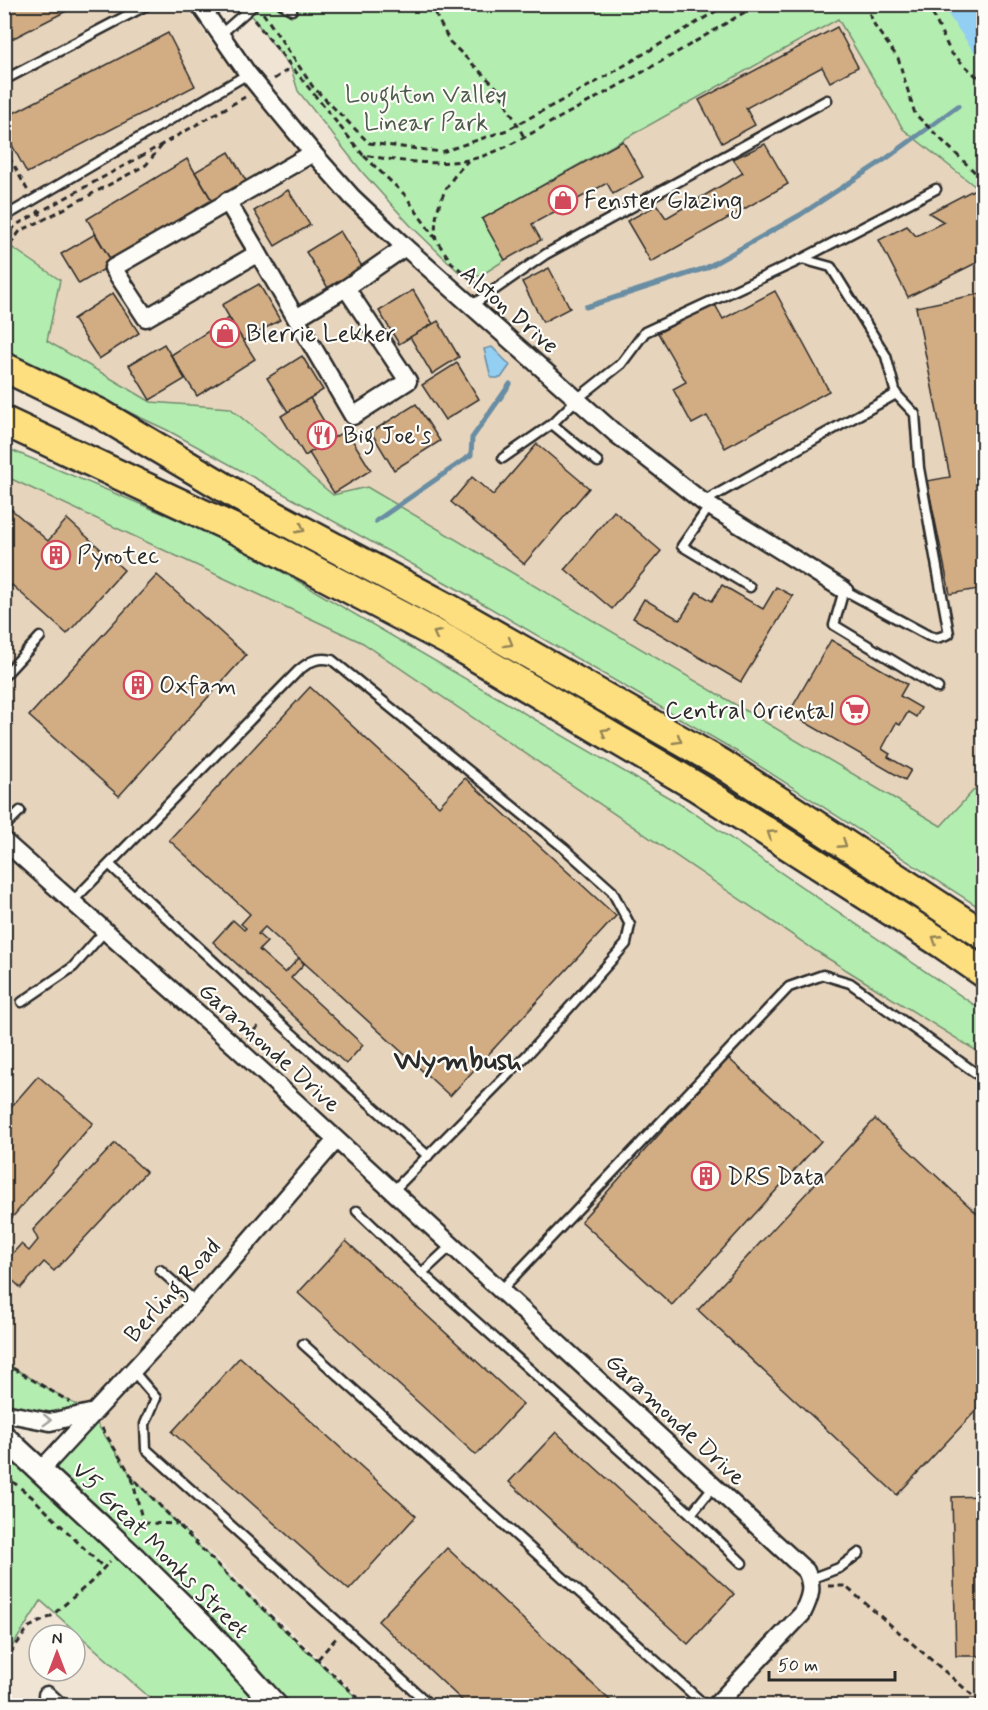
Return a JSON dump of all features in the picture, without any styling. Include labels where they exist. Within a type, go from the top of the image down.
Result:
[{"type":"highway","points":[[4,367],[99,413],[249,502],[448,608],[722,764],[984,935]]},
{"type":"highway","points":[[4,388],[249,502]]},
{"type":"highway","points":[[4,421],[239,531],[449,641],[697,787],[984,973]]},
{"type":"highway","points":[[4,435],[134,481]]},
{"type":"street","name":"Alston Drive","points":[[199,4],[248,74],[313,153],[352,197],[405,247],[577,399],[706,504],[844,590]]},
{"type":"street","points":[[258,253],[147,318],[113,268],[313,153]]},
{"type":"street","points":[[227,201],[353,416],[408,381],[346,288]]},
{"type":"street","points":[[296,318],[346,288],[405,247]]},
{"type":"street","name":"Garamonde Drive","points":[[4,841],[237,1048],[450,1246],[502,1290],[806,1571],[811,1583]]},
{"type":"street","name":"Berling Road","points":[[41,1470],[90,1413],[196,1302],[336,1140]]},
{"type":"street","points":[[4,1413],[50,1422],[90,1413]]},
{"type":"street","name":"V5 Great Monks Street","points":[[4,1437],[201,1624],[276,1706]]},
{"type":"street","points":[[715,1706],[802,1614],[811,1597],[811,1583]]},
{"type":"lane","points":[[4,80],[149,4]]},
{"type":"lane","points":[[221,34],[256,4]]},
{"type":"lane","points":[[282,4],[292,10]]},
{"type":"lane","points":[[4,217],[248,74]]},
{"type":"lane","points":[[471,306],[546,254],[827,100]]},
{"type":"lane","points":[[503,458],[552,424],[577,399],[621,364],[645,332],[802,259],[936,189]]},
{"type":"lane","points":[[802,259],[831,267],[886,356],[896,394],[915,414],[919,468],[949,634],[938,638],[929,636],[844,590],[834,625],[938,688]]},
{"type":"lane","points":[[750,587],[682,546],[706,504],[896,394]]},
{"type":"lane","points":[[552,424],[598,462]]},
{"type":"lane","points":[[4,676],[40,637]]},
{"type":"lane","points":[[72,902],[298,671],[310,661],[320,658],[332,660],[564,848],[612,891],[630,925],[626,944],[528,1054],[393,1191]]},
{"type":"lane","points":[[4,827],[20,811]]},
{"type":"lane","points":[[110,865],[269,1013],[428,1156]]},
{"type":"lane","points":[[22,1002],[73,968],[104,932]]},
{"type":"lane","points":[[502,1290],[789,987],[823,975],[850,983],[984,1079]]},
{"type":"lane","points":[[357,1211],[422,1273],[691,1514],[742,1563]]},
{"type":"lane","points":[[422,1273],[450,1246]]},
{"type":"lane","points":[[160,1270],[196,1302]]},
{"type":"lane","points":[[303,1344],[706,1706]]},
{"type":"lane","points":[[132,1370],[156,1398],[145,1424],[146,1449],[431,1706]]},
{"type":"lane","points":[[691,1514],[713,1487]]},
{"type":"lane","points":[[811,1583],[839,1568],[859,1553]]},
{"type":"path","points":[[256,4],[313,87],[369,142],[442,152],[518,124],[728,4]]},
{"type":"path","points":[[430,4],[450,42],[498,89],[524,137]]},
{"type":"path","points":[[363,155],[416,162],[469,159],[524,137],[622,84],[758,4]]},
{"type":"path","points":[[866,4],[876,28],[898,58],[915,114],[984,181]]},
{"type":"path","points":[[928,4],[951,53],[984,83]]},
{"type":"path","points":[[247,12],[363,155],[405,195],[452,263],[489,294]]},
{"type":"path","points":[[4,239],[16,225],[260,89],[291,68]]},
{"type":"path","points":[[437,242],[435,223],[441,199],[452,178],[469,159]]},
{"type":"path","points":[[4,252],[20,231],[43,220]]},
{"type":"path","points":[[237,1048],[269,1013]]},
{"type":"path","points":[[4,1363],[90,1413],[132,1477],[237,1585],[367,1706]]},
{"type":"path","points":[[4,1475],[32,1497],[104,1568]]},
{"type":"path","points":[[4,1662],[29,1627],[50,1617],[126,1551],[143,1523],[132,1477]]},
{"type":"path","points":[[143,1523],[179,1524]]},
{"type":"path","points":[[811,1583],[845,1586],[984,1704]]},
{"type":"path","points":[[318,1659],[346,1627]]},
{"type":"shaded area","points":[[4,5],[186,5],[211,42],[311,151],[455,298],[504,260],[482,219],[839,19],[903,129],[983,195],[983,780],[941,826],[732,703],[5,330]]},
{"type":"shaded area","points":[[5,476],[191,560],[363,643],[816,951],[983,1055],[983,1705],[368,1705],[132,1477],[90,1413],[5,1363]]},
{"type":"green space","name":"Loughton Valley Linear Park","points":[[243,5],[983,5],[983,197],[977,188],[903,129],[838,19],[482,219],[505,260],[480,276],[463,276],[410,225],[363,173],[298,91],[291,68]]},
{"type":"green space","points":[[13,248],[60,280],[47,341],[151,402],[230,408],[333,495],[367,487],[941,826],[983,780],[983,910],[736,751],[461,591],[167,430],[5,354],[4,266]]},
{"type":"green space","points":[[4,447],[231,542],[685,807],[983,1011],[983,1055],[816,951],[363,643],[5,476]]},
{"type":"green space","points":[[5,1363],[90,1413],[132,1477],[237,1585],[364,1705],[158,1705],[87,1642],[87,1623],[66,1623],[41,1601],[5,1658],[5,1437],[41,1469],[90,1414],[50,1422],[5,1413]]},
{"type":"water","points":[[492,347],[510,365],[501,378],[491,378],[484,349]]},
{"type":"building","points":[[4,4],[80,4],[4,43]]},
{"type":"building","points":[[837,27],[858,67],[830,82],[822,67],[746,108],[755,125],[722,143],[699,100]]},
{"type":"building","points":[[168,33],[195,86],[27,173],[4,130],[4,118]]},
{"type":"building","points":[[623,141],[643,177],[613,194],[607,183],[532,224],[541,240],[505,260],[482,219]]},
{"type":"building","points":[[765,144],[788,184],[651,262],[627,221],[657,205],[666,218],[743,173],[733,159]]},
{"type":"building","points":[[229,152],[248,184],[214,204],[195,172]]},
{"type":"building","points":[[187,159],[214,204],[113,264],[87,219]]},
{"type":"building","points":[[977,188],[984,202],[984,259],[908,297],[879,240],[907,226],[916,236],[944,222],[929,213]]},
{"type":"building","points":[[288,190],[310,225],[275,246],[254,211]]},
{"type":"building","points":[[340,231],[363,268],[328,288],[306,252]]},
{"type":"building","points":[[95,234],[113,264],[79,284],[61,254]]},
{"type":"building","points":[[549,268],[570,308],[543,322],[522,282]]},
{"type":"building","points":[[259,284],[280,320],[243,341],[222,305]]},
{"type":"building","points":[[413,290],[433,324],[399,344],[379,311]]},
{"type":"building","points":[[775,291],[829,391],[725,448],[707,416],[692,424],[673,389],[686,382],[658,333],[714,303],[723,319]]},
{"type":"building","points":[[113,293],[139,333],[99,359],[73,319]]},
{"type":"building","points":[[984,293],[984,605],[982,606],[978,589],[950,594],[927,481],[950,477],[916,307]]},
{"type":"building","points":[[229,318],[255,359],[197,396],[171,355]]},
{"type":"building","points":[[438,321],[459,357],[432,374],[410,337]]},
{"type":"building","points":[[164,344],[185,379],[150,400],[129,365]]},
{"type":"building","points":[[302,356],[323,390],[288,412],[267,378]]},
{"type":"building","points":[[457,363],[479,399],[445,420],[422,385]]},
{"type":"building","points":[[310,398],[334,438],[305,456],[281,416]]},
{"type":"building","points":[[416,404],[440,441],[394,470],[371,432]]},
{"type":"building","points":[[346,430],[371,470],[334,493],[309,453]]},
{"type":"building","points":[[537,444],[589,488],[524,564],[451,502],[472,477],[493,495]]},
{"type":"building","name":"Pyrotec","points":[[4,503],[48,541],[67,519],[124,570],[67,634],[12,585],[4,594]]},
{"type":"building","points":[[614,511],[661,551],[612,609],[565,569]]},
{"type":"building","name":"Oxfam","points":[[157,575],[246,655],[119,796],[29,716]]},
{"type":"building","points":[[722,585],[763,609],[776,587],[793,596],[741,682],[633,618],[644,599],[680,620],[697,592],[712,601]]},
{"type":"building","name":"Central Oriental","points":[[831,640],[907,684],[900,696],[921,708],[916,717],[908,712],[900,725],[896,723],[882,749],[890,754],[888,757],[911,770],[905,780],[789,713]]},
{"type":"building","points":[[310,687],[439,806],[465,778],[616,916],[450,1096],[299,958],[304,964],[291,978],[363,1045],[346,1064],[213,942],[233,920],[244,930],[246,928],[241,924],[250,914],[169,840]],"holes":[[[265,927],[299,958],[285,973],[259,950],[267,942],[258,934]]]},
{"type":"building","name":"DRS Data","points":[[728,1058],[821,1141],[672,1305],[581,1221]]},
{"type":"building","points":[[38,1076],[93,1123],[4,1227],[4,1115]]},
{"type":"building","points":[[875,1119],[984,1220],[984,1402],[897,1495],[698,1310]]},
{"type":"building","points":[[115,1143],[146,1172],[54,1271],[44,1262],[21,1288],[9,1277],[4,1282],[4,1263],[21,1244],[29,1251],[38,1240],[33,1230]]},
{"type":"building","points":[[346,1241],[523,1404],[476,1455],[298,1293]]},
{"type":"building","points":[[240,1357],[416,1516],[349,1590],[172,1432]]},
{"type":"building","points":[[556,1432],[734,1594],[688,1644],[509,1482]]},
{"type":"building","points":[[984,1496],[984,1656],[956,1656],[952,1497]]},
{"type":"building","points":[[447,1548],[616,1706],[468,1706],[378,1621]]},
{"type":"waterway","points":[[959,4],[984,40]]},
{"type":"waterway","points":[[586,307],[706,268],[800,215],[887,158],[958,106]]},
{"type":"waterway","points":[[376,521],[471,455],[472,438],[510,384]]},
{"type":"place","name":"Fenster Glazing","points":[[563,200]]},
{"type":"place","name":"Blerrie Lekker","points":[[225,333]]},
{"type":"place","name":"Big Joe's","points":[[322,435]]},
{"type":"place","name":"Pyrotec","points":[[56,555]]},
{"type":"place","name":"Oxfam","points":[[138,685]]},
{"type":"place","name":"Central Oriental","points":[[855,710]]},
{"type":"place","name":"DRS Data","points":[[706,1176]]},
{"type":"district","name":"Wymbush","points":[[458,1059]]}]
